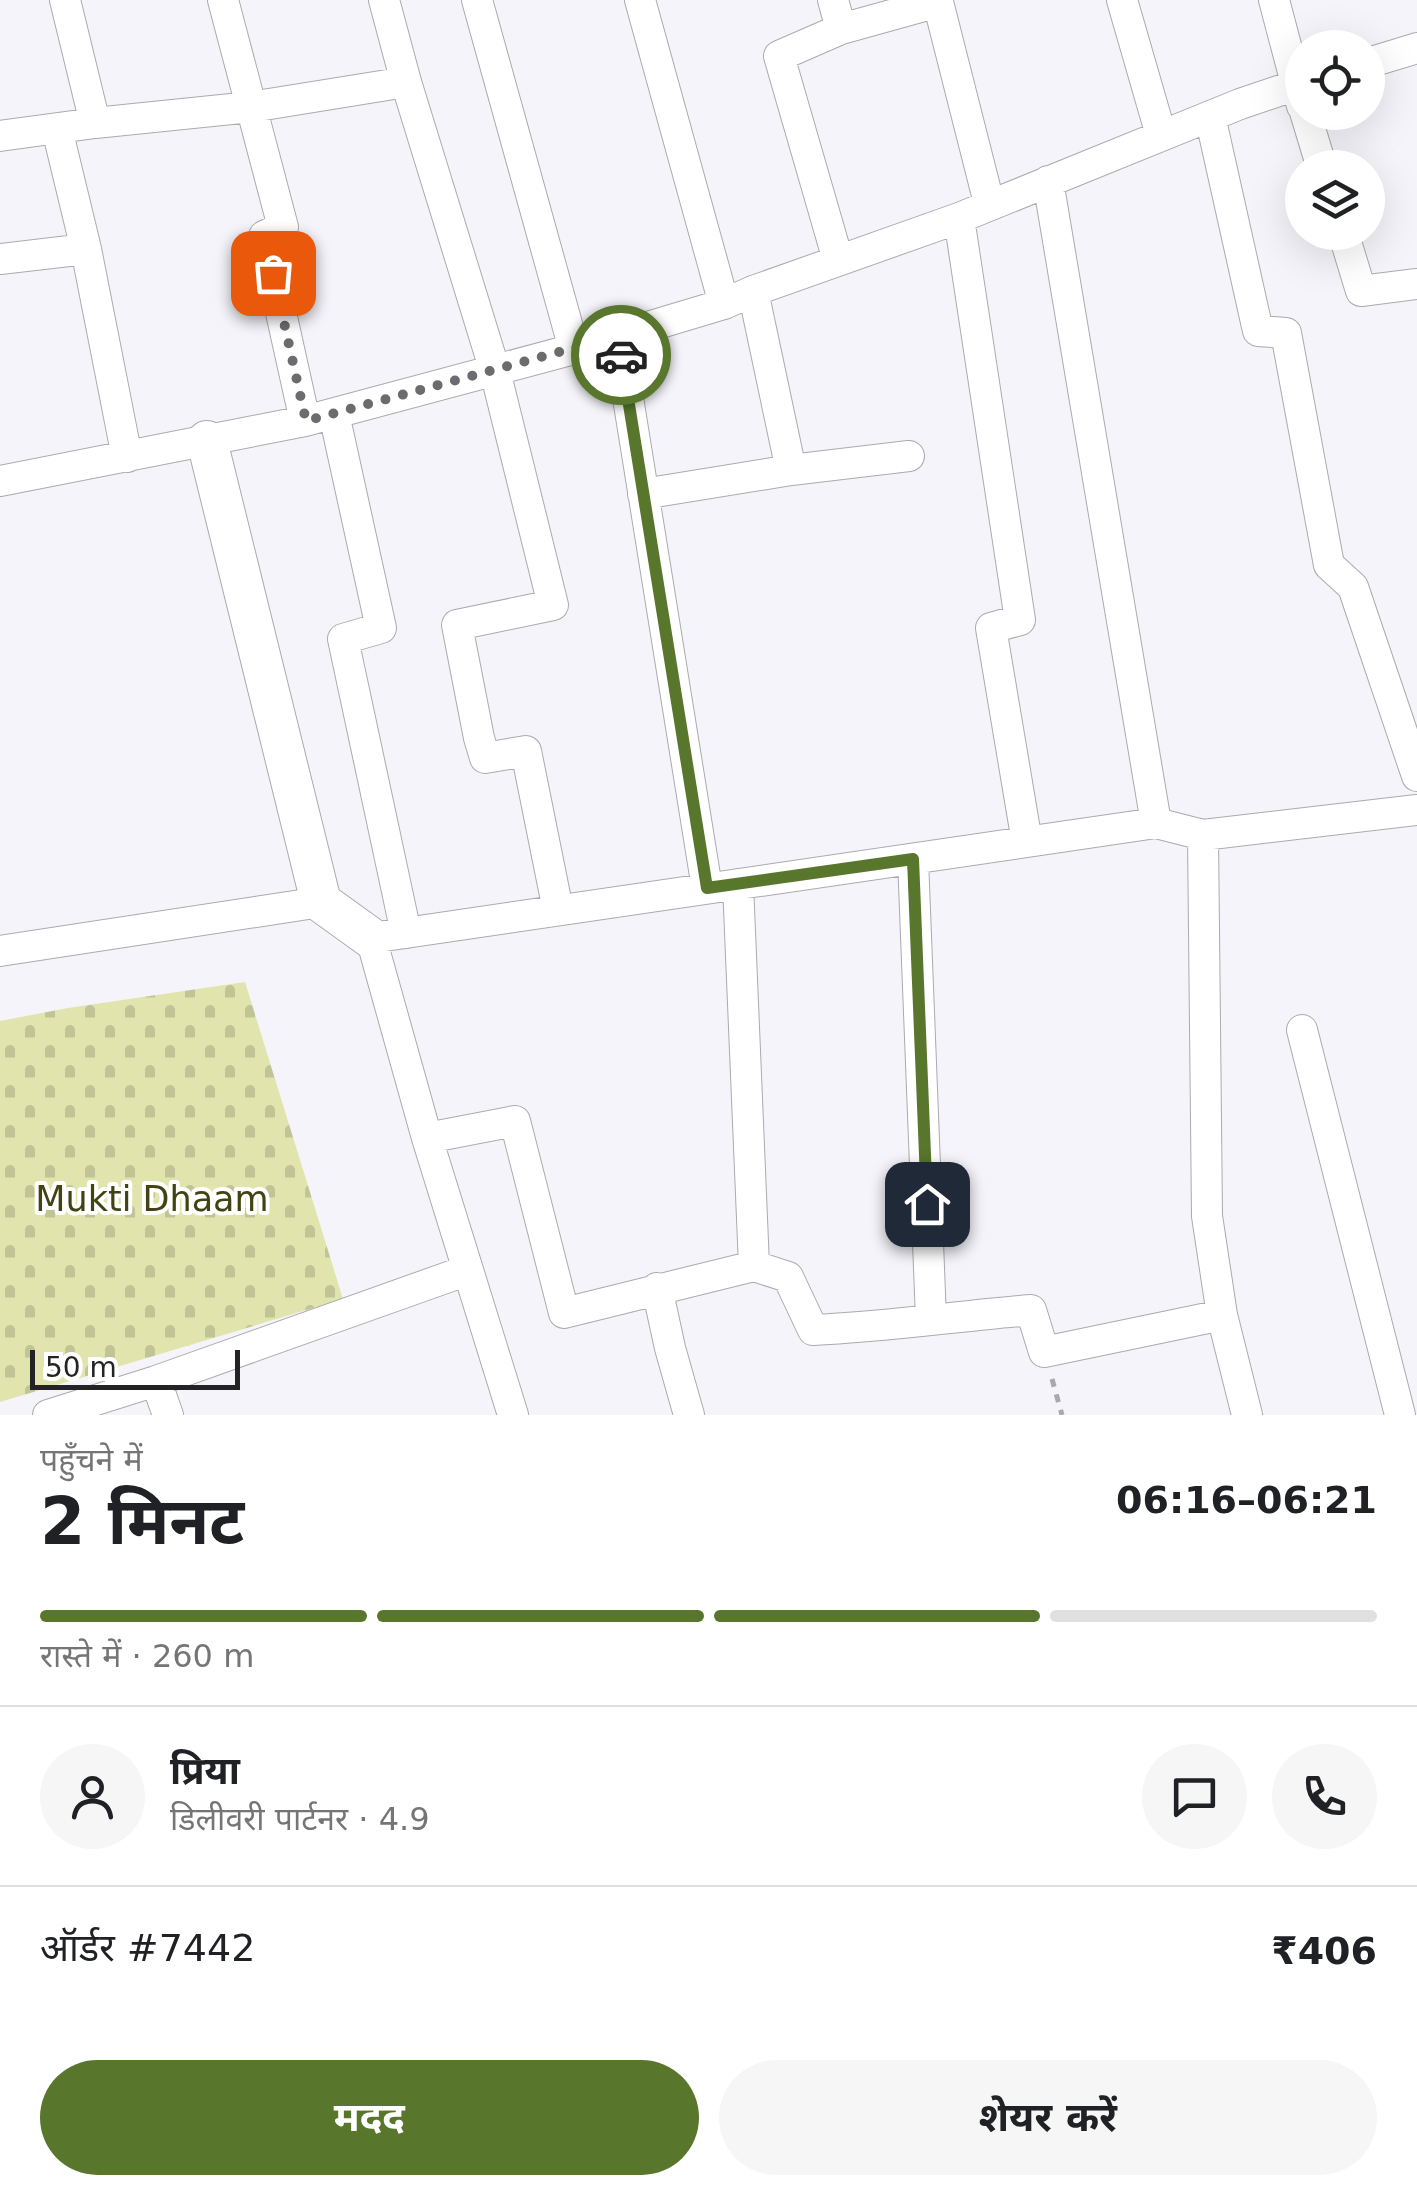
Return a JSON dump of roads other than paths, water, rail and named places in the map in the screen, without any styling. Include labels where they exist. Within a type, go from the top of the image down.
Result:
[{"type":"street","points":[[65,0],[95,123]]},
{"type":"street","points":[[223,0],[284,227],[264,236],[381,628],[344,639],[388,935],[427,1138],[513,1415]]},
{"type":"street","points":[[384,0],[495,371],[552,605],[457,625],[485,758],[526,750],[558,910]]},
{"type":"street","points":[[477,0],[574,349]]},
{"type":"street","points":[[640,0],[724,304]]},
{"type":"street","points":[[1122,0],[1161,135]]},
{"type":"street","points":[[1274,0],[1285,40]]},
{"type":"street","points":[[838,260],[778,56],[836,14],[940,1],[989,204]]},
{"type":"street","points":[[1385,58],[1417,48]]},
{"type":"street","points":[[0,136],[251,107],[406,82]]},
{"type":"street","points":[[0,482],[320,418],[618,336],[724,304],[959,218],[1210,116],[1285,100]]},
{"type":"street","points":[[1210,116],[1258,331],[1286,333],[1329,565],[1353,587],[1417,776]]},
{"type":"street","points":[[56,129],[86,249],[127,457]]},
{"type":"street","points":[[1048,181],[1156,824]]},
{"type":"street","points":[[959,218],[1020,620],[991,628],[1027,842]]},
{"type":"street","points":[[0,259],[86,249]]},
{"type":"street","points":[[1348,250],[1361,291],[1417,284]]},
{"type":"street","points":[[753,291],[792,470]]},
{"type":"street","points":[[618,336],[707,888]]},
{"type":"street","points":[[207,442],[321,902]]},
{"type":"street","points":[[644,494],[909,456]]},
{"type":"street","points":[[0,951],[321,902],[388,935],[1156,824],[1204,835],[1417,810]]},
{"type":"street","points":[[1204,835],[1207,1216],[1222,1315],[1247,1415]]},
{"type":"street","points":[[913,859],[931,1318]]},
{"type":"street","points":[[738,884],[754,1266]]},
{"type":"street","points":[[1302,1030],[1400,1415]]},
{"type":"street","points":[[427,1138],[515,1121],[564,1312],[754,1266],[788,1277],[813,1330],[868,1328],[931,1318],[1031,1310],[1044,1352],[1222,1315]]},
{"type":"street","points":[[48,1415],[156,1381],[468,1270]]},
{"type":"street","points":[[657,1288],[689,1415]]},
{"type":"street","points":[[156,1381],[168,1415]]},
{"type":"park label","name":"Mukti Dhaam","points":[[152,1199]]}]
